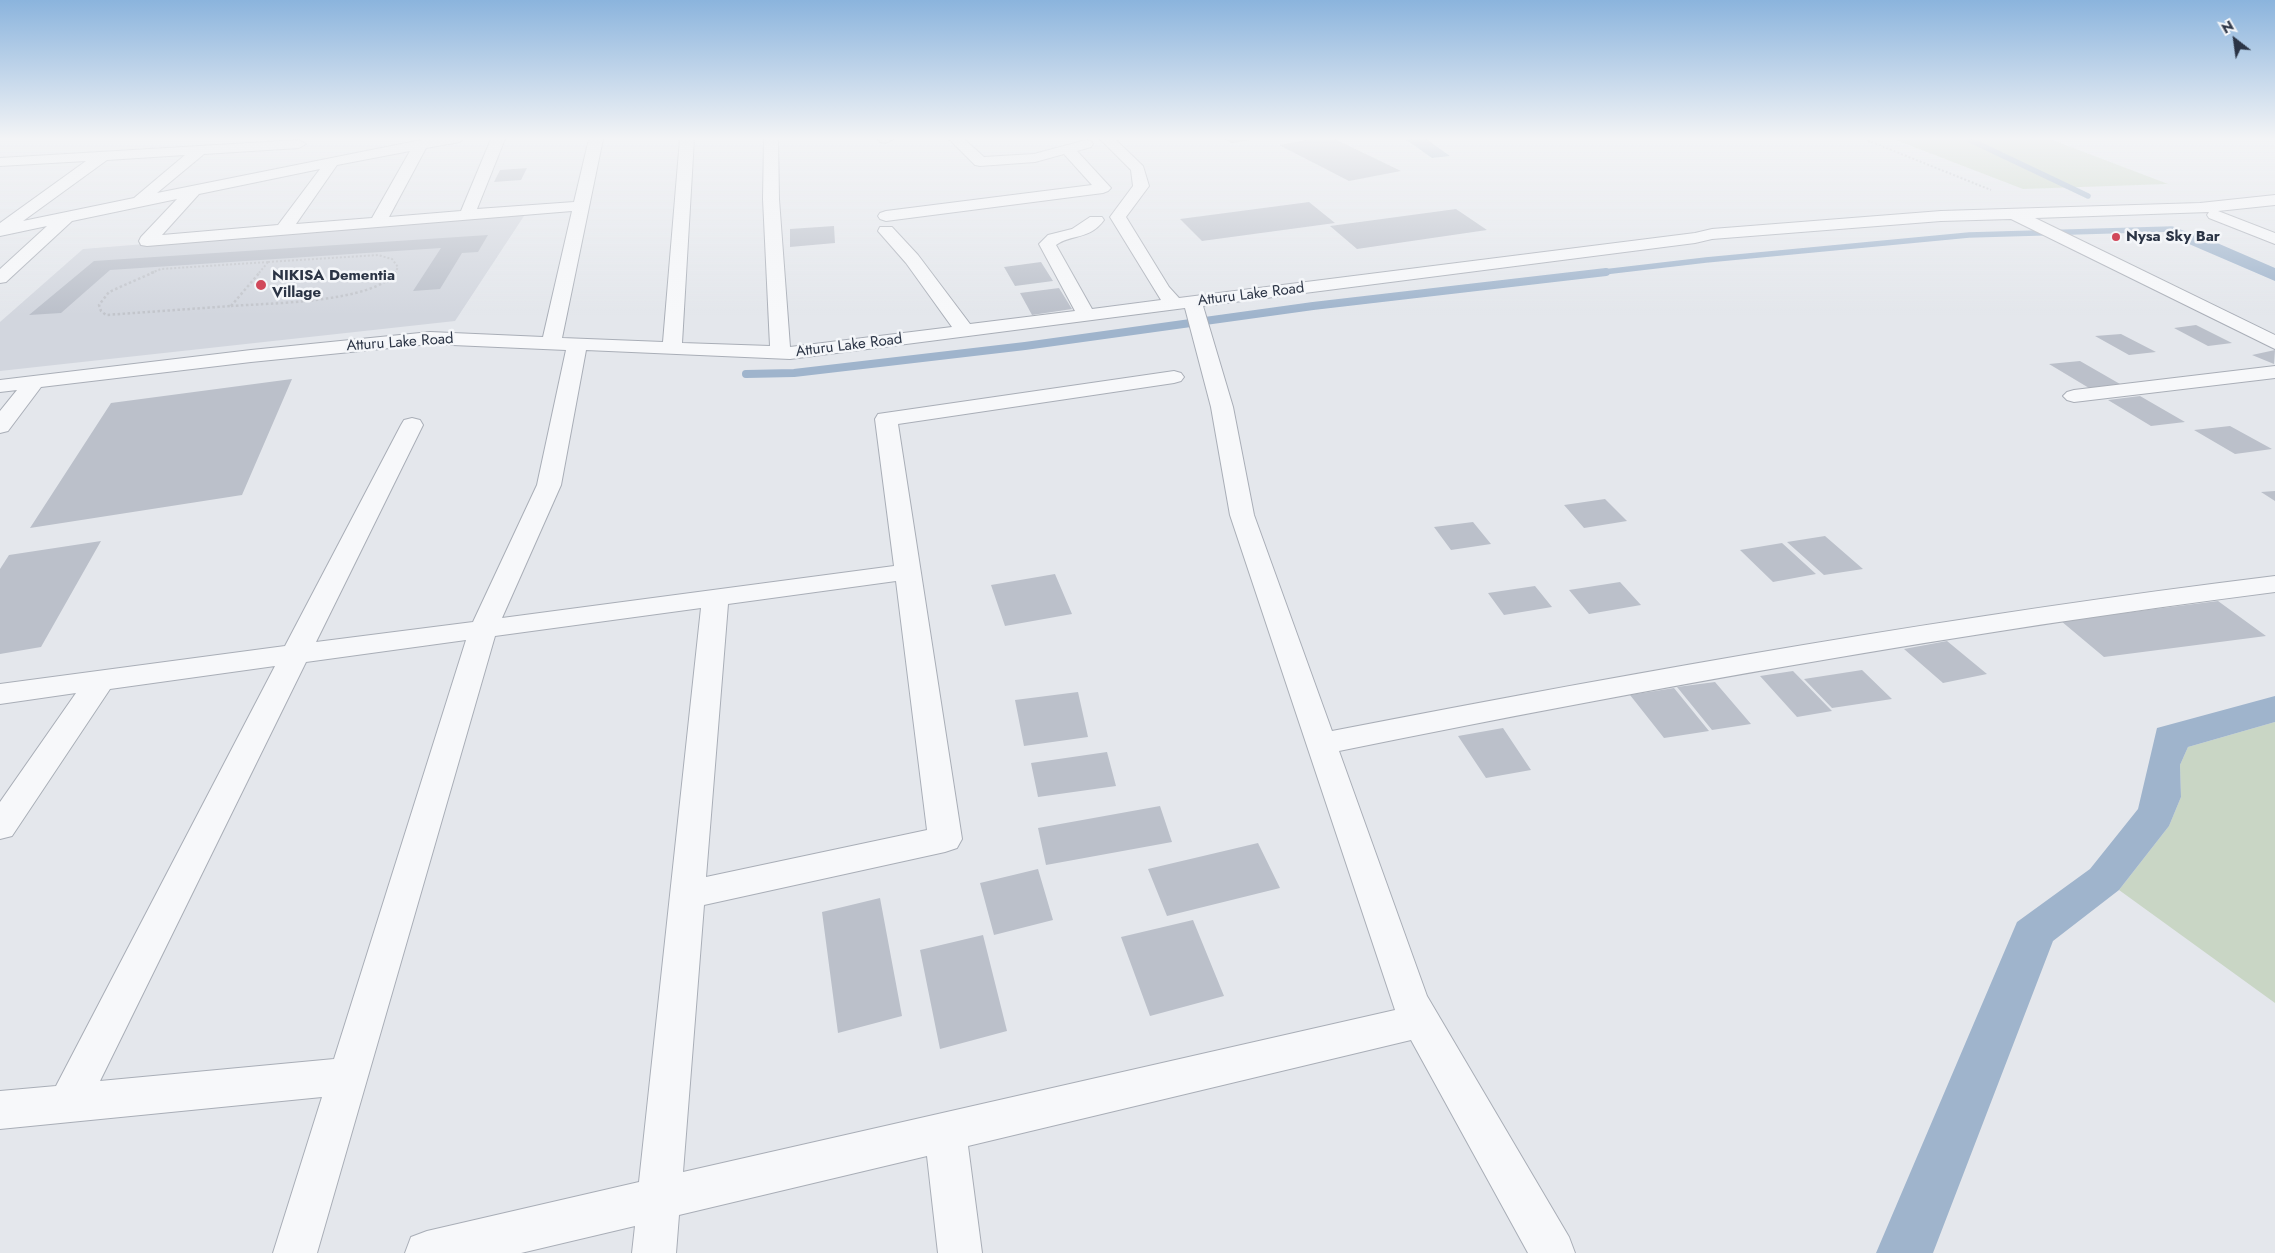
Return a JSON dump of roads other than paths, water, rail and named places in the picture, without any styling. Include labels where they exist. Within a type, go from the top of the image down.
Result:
[{"type":"street","points":[[0,231],[46,197]]},
{"type":"street","points":[[138,202],[143,197]]},
{"type":"street","points":[[0,231],[161,197]]},
{"type":"street","points":[[187,197],[147,241],[580,206]]},
{"type":"street","points":[[283,230],[306,197]]},
{"type":"street","points":[[377,223],[391,197]]},
{"type":"street","points":[[467,215],[474,197]]},
{"type":"street","points":[[295,1253],[483,629],[549,485],[582,197]]},
{"type":"street","points":[[672,348],[683,197]]},
{"type":"street","points":[[771,197],[780,353]]},
{"type":"street","points":[[964,331],[886,223],[935,210],[1031,197]]},
{"type":"street","points":[[1132,197],[1118,217],[1162,290],[1184,303],[1222,407],[1242,515],[1410,1002],[1553,1253]]},
{"type":"street","name":"Atturu Lake Road","points":[[0,386],[251,356],[430,338],[790,353],[1695,238],[1725,242],[2019,217],[2200,208],[2275,200]]},
{"type":"street","points":[[935,210],[943,226]]},
{"type":"street","name":"Atturu Lake Road","points":[[2019,217],[2215,215],[2275,210]]},
{"type":"street","points":[[2215,215],[2275,239]]},
{"type":"street","points":[[0,278],[67,217]]},
{"type":"street","points":[[2019,217],[2275,343]]},
{"type":"street","points":[[1084,311],[1047,244],[1054,239],[1078,233],[1096,220]]},
{"type":"street","points":[[2074,396],[2275,372]]},
{"type":"street","points":[[686,895],[945,839],[886,420],[1174,377]]},
{"type":"street","points":[[0,426],[34,382]]},
{"type":"street","points":[[68,1104],[412,425]]},
{"type":"street","points":[[0,694],[907,572]]},
{"type":"street","points":[[1321,744],[1582,692],[2003,620],[2275,584]]},
{"type":"street","points":[[654,1253],[715,598]]},
{"type":"street","points":[[0,827],[100,681]]},
{"type":"street","points":[[427,1253],[1421,1021]]},
{"type":"street","points":[[2,1114],[68,1104],[348,1076]]},
{"type":"street","points":[[945,1132],[960,1253]]},
{"type":"water","points":[[2194,233],[2275,268],[2275,281],[2168,235]]},
{"type":"water","points":[[2275,696],[2275,722],[2188,747],[2180,765],[2181,797],[2169,826],[2119,890],[2053,941],[1933,1253],[1876,1253],[2017,922],[2090,869],[2138,809],[2157,728]]},
{"type":"waterway","points":[[1595,273],[1706,260],[1969,235],[2172,229],[2195,238]]},
{"type":"waterway","points":[[746,374],[794,373],[1025,346],[1313,306],[1606,272]]},
{"type":"place","name":"Nysa Sky Bar","points":[[2116,237]]},
{"type":"place","name":"NIKISA Dementia Village","points":[[261,285]]}]
